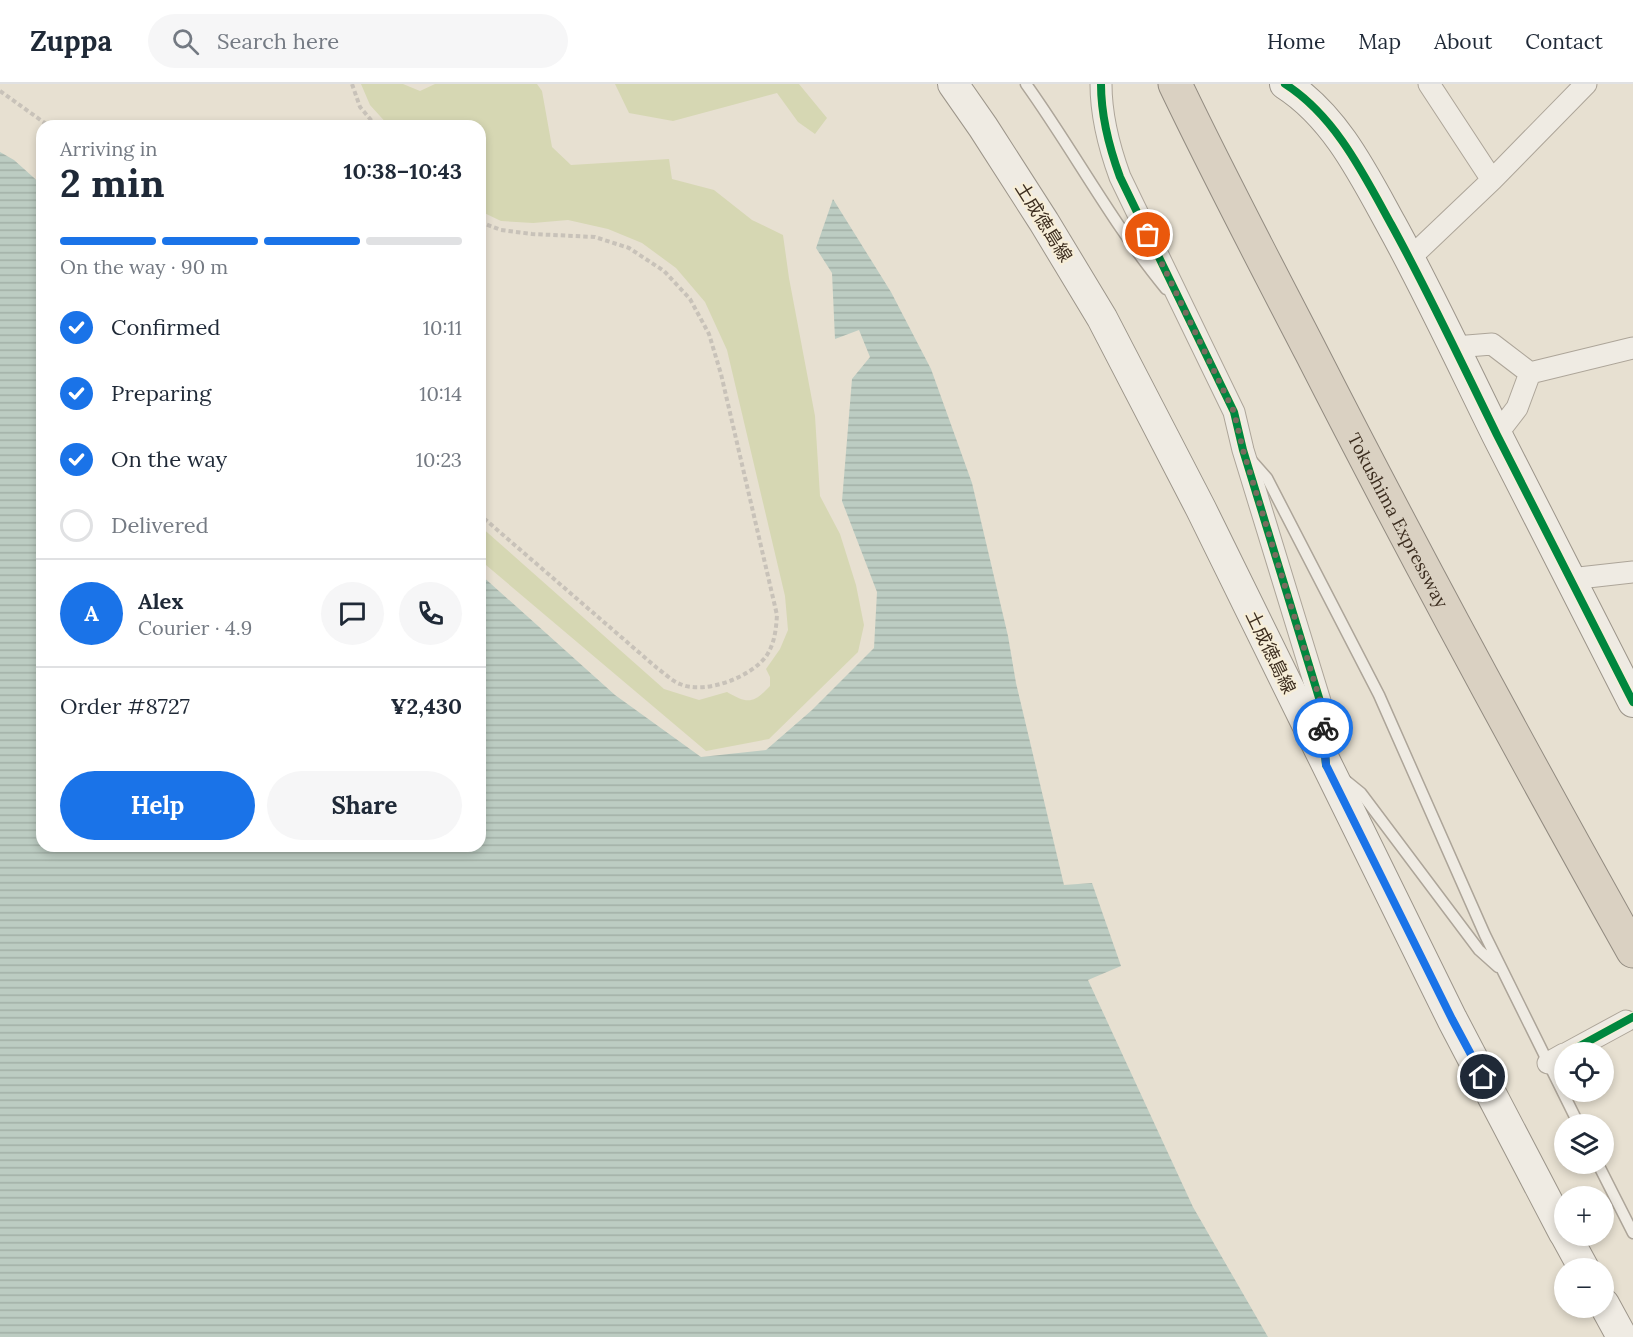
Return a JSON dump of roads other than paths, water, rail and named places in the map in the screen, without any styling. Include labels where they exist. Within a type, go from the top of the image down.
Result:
[{"type":"highway","name":"Tokushima Expressway","points":[[1177,87],[1370,468],[1506,722],[1633,951]]},
{"type":"main road","name":"土成徳島線","points":[[953,84],[1008,165],[1102,318],[1201,509],[1452,1019],[1554,1214]]},
{"type":"main road","points":[[1285,84],[1317,111],[1359,166],[1410,258],[1633,702]]},
{"type":"main road","points":[[1612,1318],[1622,1337]]},
{"type":"street","points":[[1101,84],[1101,98],[1111,151],[1120,177],[1234,412],[1243,450],[1320,700],[1326,765]]},
{"type":"street","points":[[1429,84],[1492,180]]},
{"type":"street","points":[[1410,258],[1492,180],[1586,84]]},
{"type":"street","points":[[1455,347],[1492,344],[1530,373]]},
{"type":"street","points":[[1530,373],[1633,348]]},
{"type":"street","points":[[1497,434],[1517,408],[1530,373]]},
{"type":"street","points":[[1570,579],[1633,573]]},
{"type":"street","points":[[1588,1042],[1626,1021]]},
{"type":"lane","points":[[1026,84],[1141,259],[1185,312]]},
{"type":"lane","points":[[1243,450],[1267,478],[1379,695],[1503,972],[1554,1048]]},
{"type":"lane","points":[[1326,765],[1361,793],[1479,950],[1503,972]]},
{"type":"lane","points":[[1603,1174],[1633,1233]]}]
